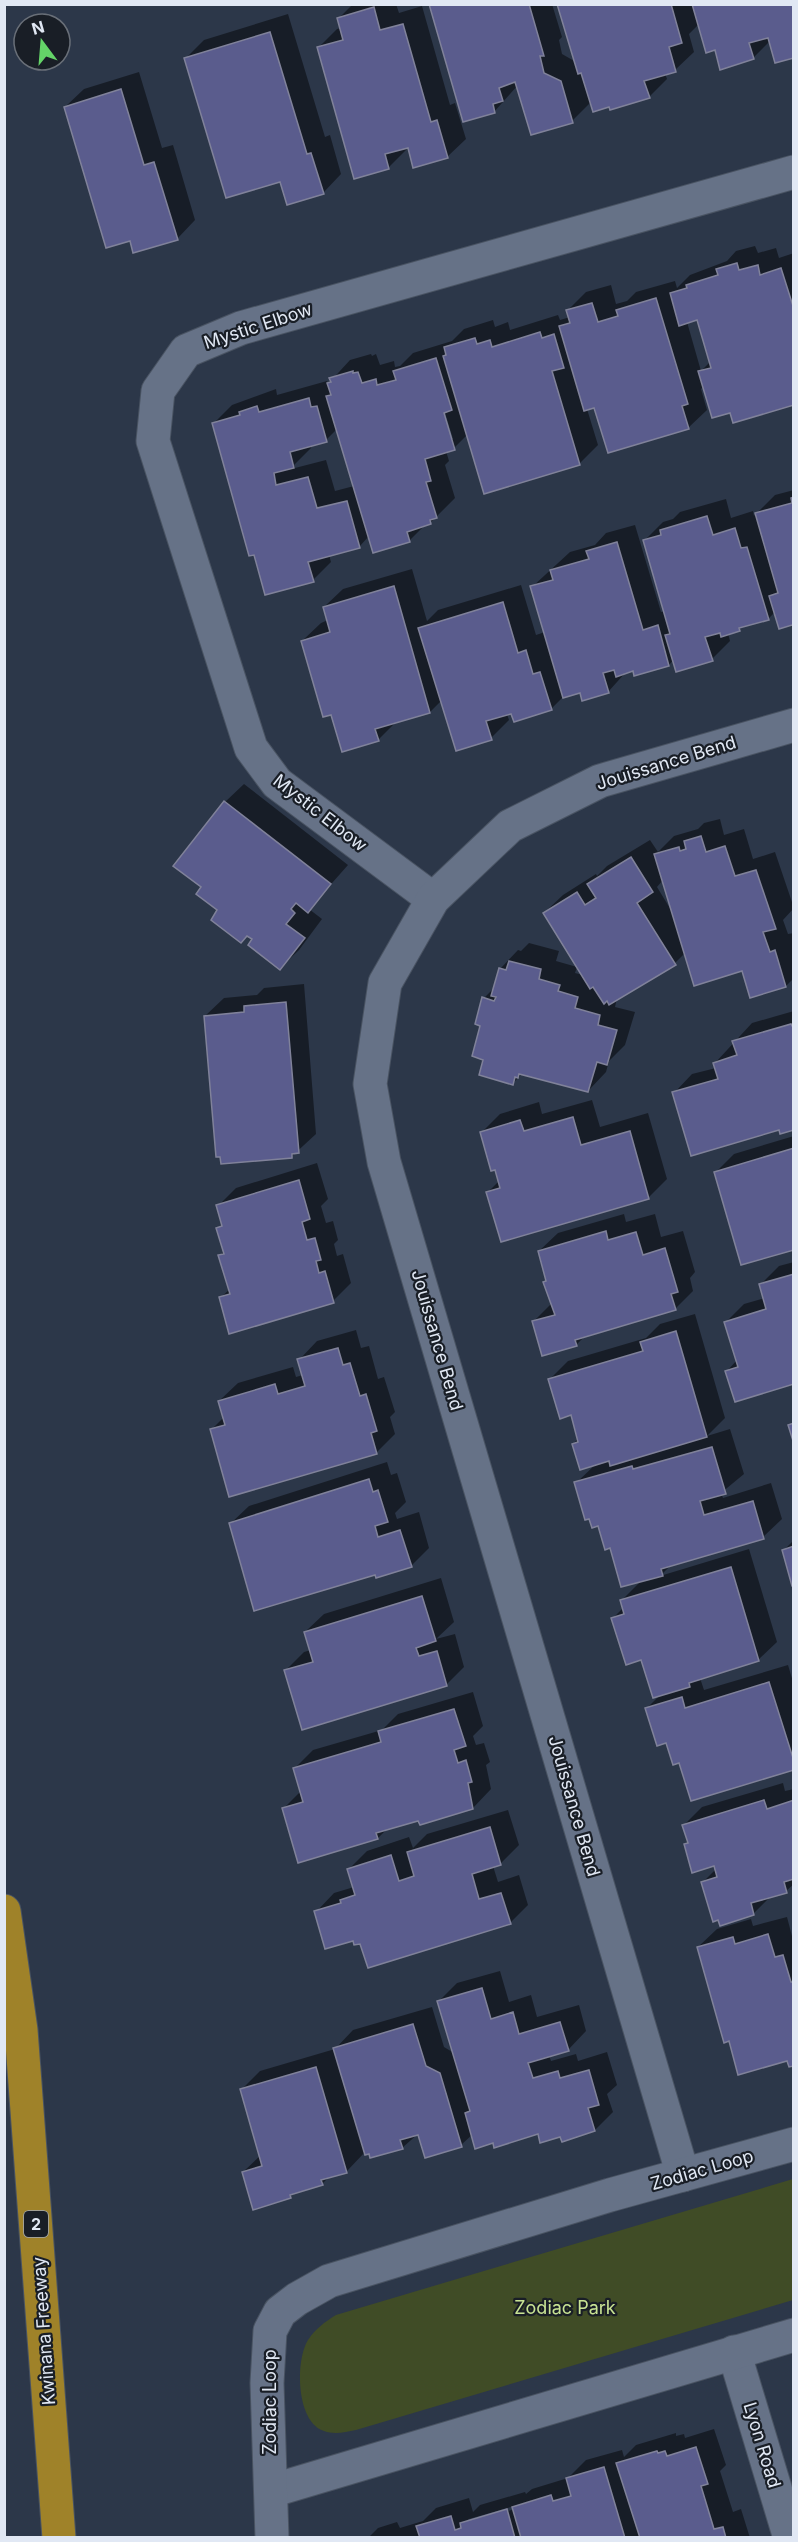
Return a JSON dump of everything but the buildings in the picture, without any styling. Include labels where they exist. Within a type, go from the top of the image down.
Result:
[{"type":"highway","name":"Kwinana Freeway","points":[[4,1911],[21,2030],[59,2538]]},
{"type":"street","name":"Mystic Elbow","points":[[433,899],[277,783],[251,748],[153,441],[158,391],[186,351],[240,328],[794,172]]},
{"type":"street","name":"Jouissance Bend","points":[[683,2175],[384,1161],[370,1084],[385,983],[433,899],[510,826],[600,781],[791,736]]},
{"type":"street","name":"Zodiac Loop","points":[[272,2538],[267,2383],[270,2331],[280,2312],[297,2299],[329,2281],[610,2195],[794,2144]]},
{"type":"street","points":[[271,2491],[794,2335]]},
{"type":"street","name":"Lyon Road","points":[[734,2352],[790,2538]]},
{"type":"green space","name":"Zodiac Park","points":[[793,2179],[793,2300],[356,2430],[336,2433],[324,2431],[308,2416],[303,2404],[300,2376],[304,2350],[314,2332],[336,2315]]}]
